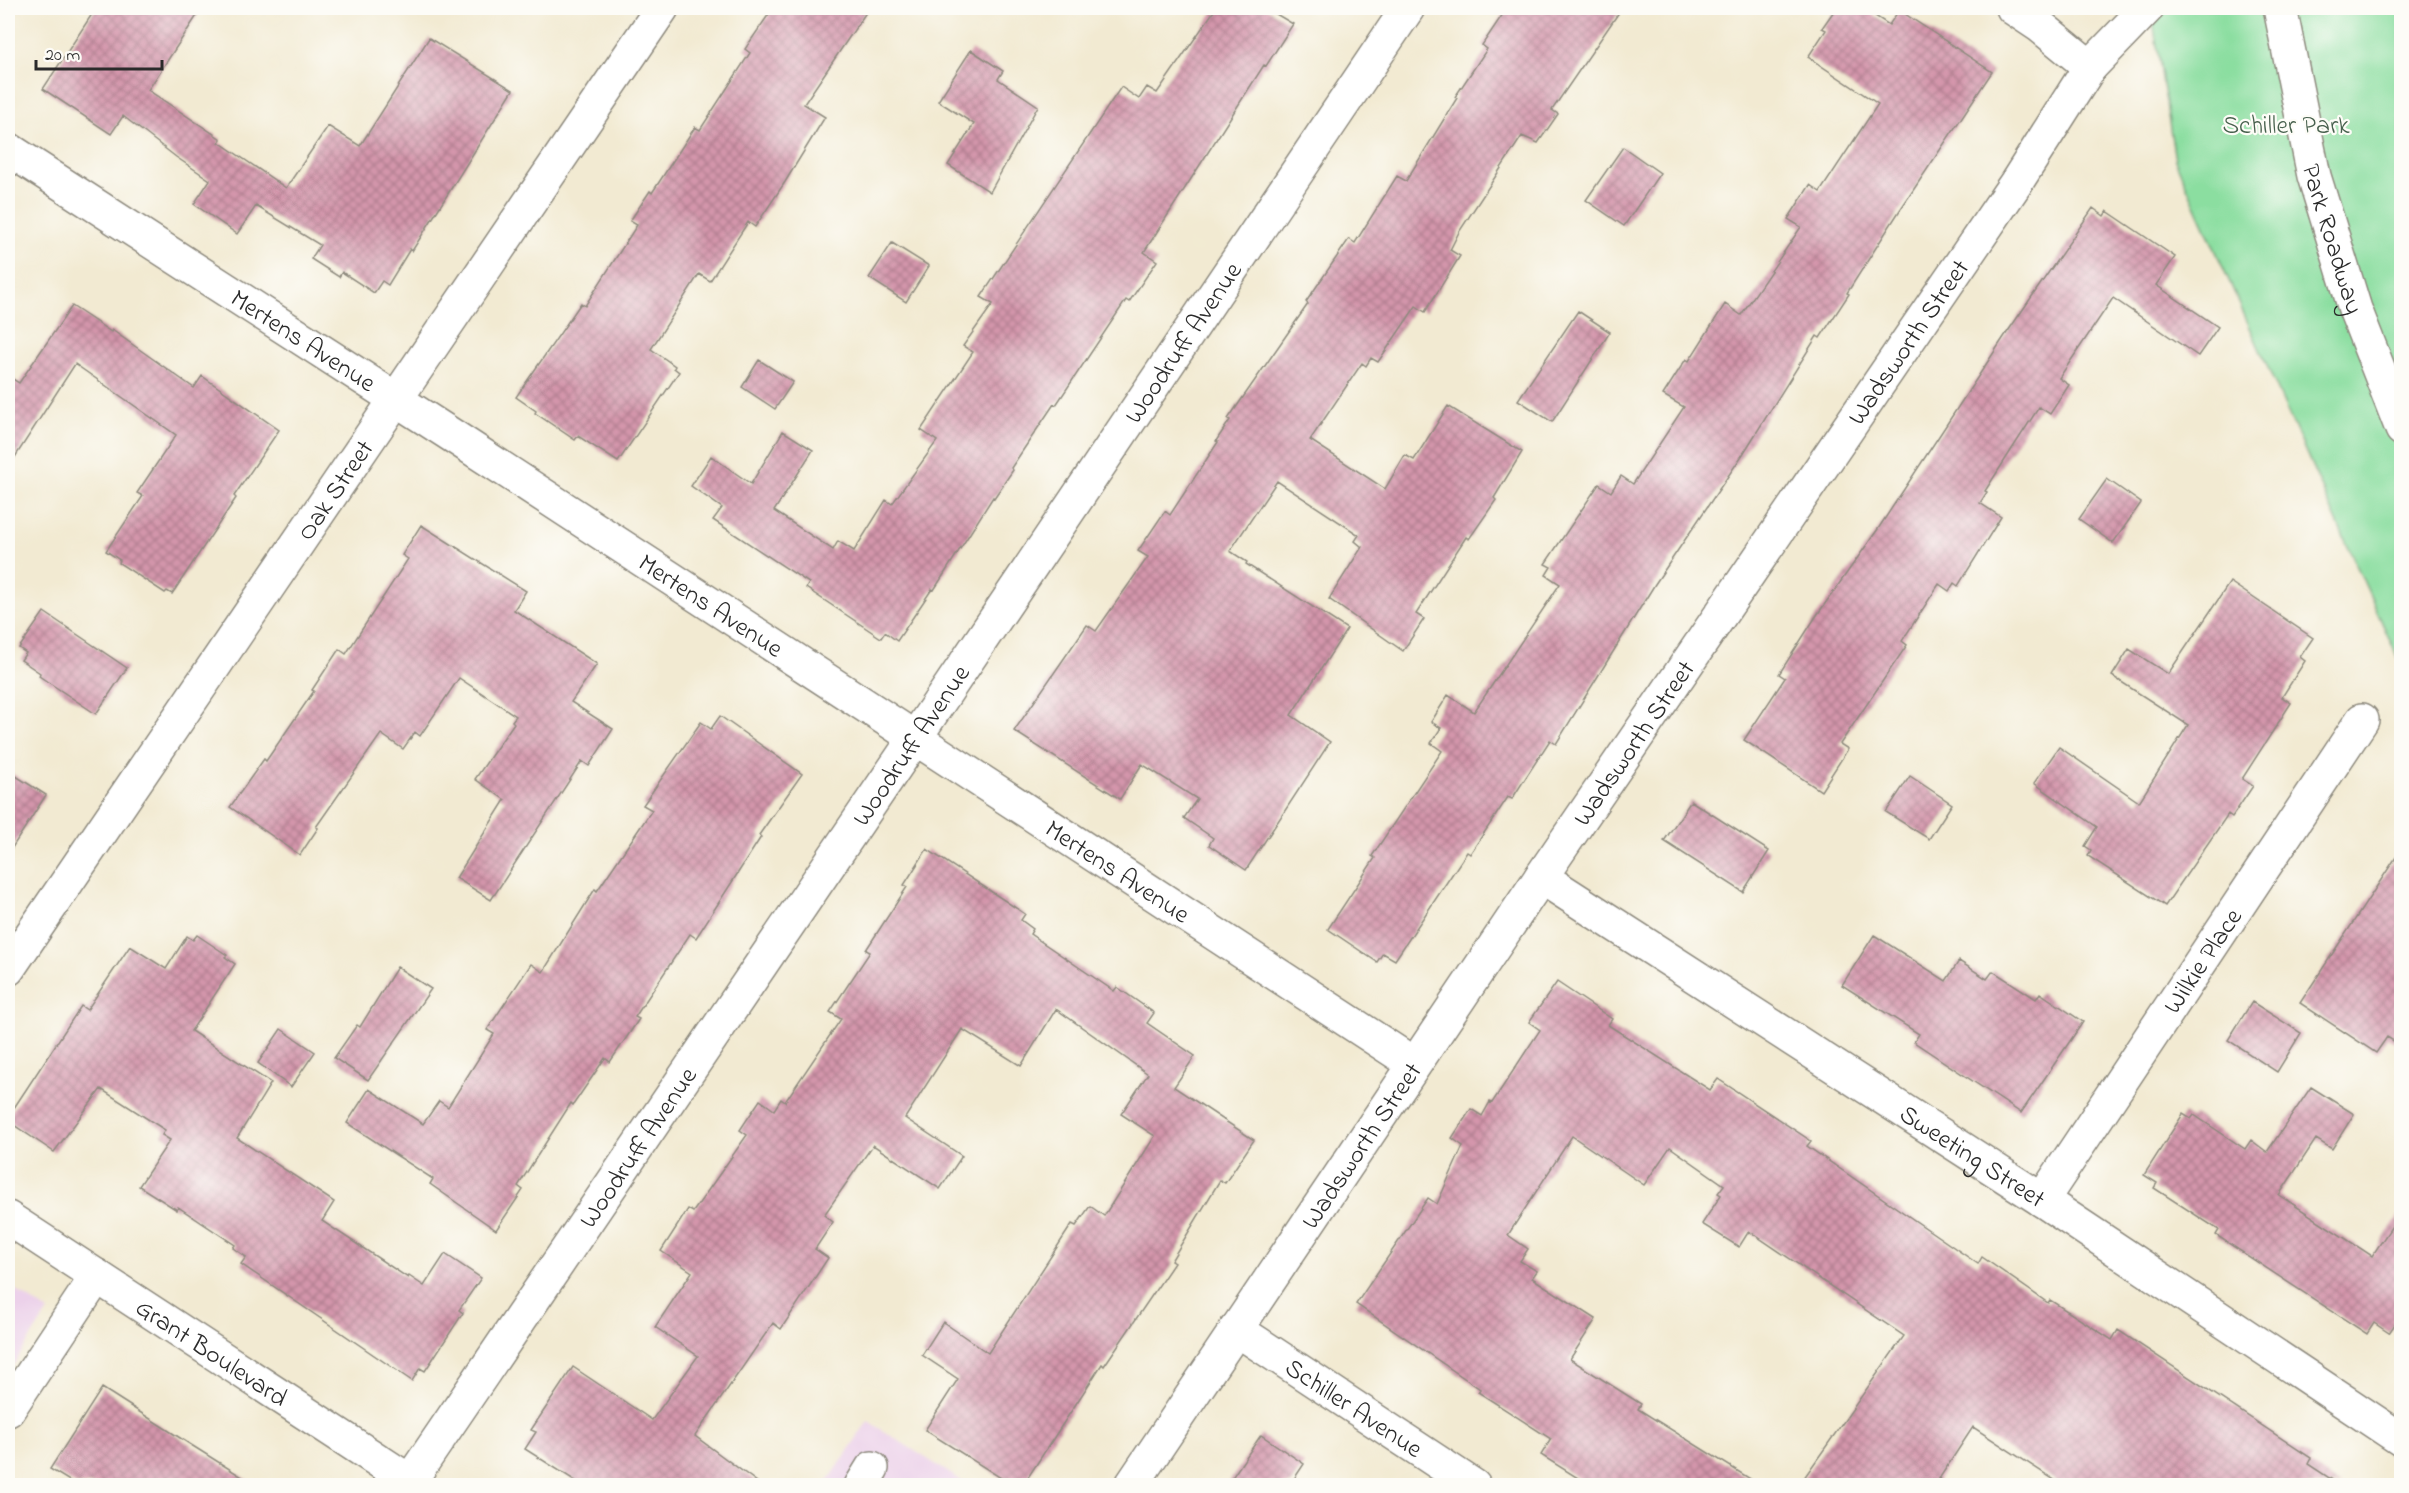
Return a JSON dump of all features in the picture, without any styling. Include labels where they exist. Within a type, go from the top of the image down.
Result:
[{"type":"street","name":"Oak Street","points":[[8,969],[662,8]]},
{"type":"street","name":"Woodruff Avenue","points":[[413,1483],[1408,8]]},
{"type":"street","points":[[2013,8],[2040,26],[2090,67]]},
{"type":"street","name":"Wadsworth Street","points":[[1131,1485],[1541,877],[2010,193],[2090,67],[2146,8]]},
{"type":"street","name":"Park Roadway","points":[[2280,8],[2314,176],[2355,309],[2402,429]]},
{"type":"street","name":"Mertens Avenue","points":[[8,149],[397,400],[1414,1064]]},
{"type":"street","name":"Wilkie Place","points":[[2042,1200],[2362,720]]},
{"type":"street","name":"Sweeting Street","points":[[1541,877],[2042,1200],[2402,1440]]},
{"type":"street","name":"Grant Boulevard","points":[[8,1218],[413,1483]]},
{"type":"street","points":[[8,1410],[97,1276]]},
{"type":"street","name":"Schiller Avenue","points":[[1236,1329],[1474,1485]]},
{"type":"shaded area","points":[[8,1285],[48,1311],[8,1373]]},
{"type":"shaded area","points":[[868,1421],[968,1485],[825,1486]]},
{"type":"green space","name":"Schiller Park","points":[[2151,8],[2401,8],[2401,665],[2175,160]]},
{"type":"building","points":[[96,8],[202,8],[148,90],[221,139],[219,142],[286,188],[328,126],[360,146],[429,38],[513,90],[412,251],[410,249],[388,285],[382,281],[374,293],[342,272],[339,277],[311,259],[320,245],[256,206],[237,234],[194,204],[210,180],[123,116],[111,134],[43,89]]},
{"type":"building","points":[[773,8],[869,8],[804,104],[825,117],[785,182],[755,227],[748,222],[710,281],[699,274],[651,349],[675,366],[674,368],[679,372],[618,462],[578,436],[575,440],[516,397],[581,303],[585,306],[637,225],[630,221],[650,191],[652,193],[695,127],[700,130],[750,53],[745,49]]},
{"type":"building","points":[[1216,8],[1266,8],[1293,24],[1266,66],[1264,65],[1144,252],[1157,261],[1129,302],[1126,300],[1056,405],[1054,404],[934,590],[932,589],[897,641],[885,632],[881,638],[806,588],[809,583],[713,520],[722,508],[691,486],[711,456],[751,484],[783,431],[813,450],[774,511],[833,550],[838,541],[854,551],[886,500],[892,504],[937,441],[921,430],[973,352],[963,346],[993,304],[981,297],[1121,87],[1139,99],[1147,87],[1157,93]]},
{"type":"building","points":[[1507,8],[1622,8],[1552,110],[1558,114],[1538,143],[1522,136],[1459,232],[1450,250],[1460,256],[1425,312],[1416,306],[1378,362],[1371,358],[1366,366],[1362,363],[1310,440],[1385,489],[1405,455],[1414,460],[1448,406],[1522,452],[1494,498],[1496,500],[1469,539],[1466,537],[1416,614],[1424,619],[1403,651],[1329,599],[1362,547],[1355,541],[1359,535],[1277,481],[1230,551],[1247,562],[1246,564],[1347,629],[1291,715],[1330,742],[1246,870],[1209,845],[1213,838],[1184,818],[1197,799],[1142,764],[1120,799],[1014,731],[1087,625],[1096,631],[1148,557],[1138,551],[1165,511],[1170,515],[1218,442],[1216,441],[1230,420],[1228,419],[1308,304],[1306,302],[1349,239],[1355,243],[1397,176],[1406,181],[1457,98],[1455,97],[1487,49],[1482,45]]},
{"type":"building","points":[[1836,8],[1863,8],[1889,25],[1899,10],[1992,72],[1900,210],[1847,293],[1849,294],[1820,338],[1817,336],[1743,454],[1655,584],[1556,744],[1550,740],[1512,799],[1508,797],[1470,854],[1467,852],[1395,960],[1383,953],[1377,962],[1328,929],[1375,858],[1372,856],[1442,751],[1431,743],[1441,728],[1431,722],[1448,695],[1474,712],[1560,584],[1546,575],[1551,567],[1545,564],[1599,484],[1611,492],[1621,476],[1633,484],[1684,407],[1663,395],[1686,359],[1689,361],[1725,304],[1741,315],[1801,227],[1788,219],[1810,185],[1820,192],[1878,104],[1808,57],[1826,30],[1822,28]]},
{"type":"building","points":[[971,50],[1003,71],[998,79],[1038,106],[990,192],[948,165],[974,124],[938,101]]},
{"type":"building","points":[[1623,147],[1660,173],[1624,226],[1586,200]]},
{"type":"building","points":[[2093,208],[2104,216],[2107,211],[2175,257],[2156,285],[2218,327],[2198,356],[2113,298],[2059,378],[2069,385],[2050,414],[2039,407],[1985,491],[1987,492],[1980,503],[2001,517],[1958,586],[1954,583],[1949,591],[1939,584],[1902,641],[1907,645],[1840,744],[1848,749],[1821,791],[1744,740],[1785,678],[1779,674],[1817,615],[1878,529],[2004,337]]},
{"type":"building","points":[[892,243],[929,266],[906,302],[869,278]]},
{"type":"building","points":[[72,306],[111,332],[112,330],[194,388],[202,376],[279,430],[172,594],[167,591],[165,593],[119,563],[120,560],[106,551],[143,496],[137,493],[176,435],[75,364],[8,468],[8,376],[19,383]]},
{"type":"building","points":[[1578,311],[1610,332],[1552,422],[1518,400]]},
{"type":"building","points":[[759,360],[793,382],[775,409],[742,387]]},
{"type":"building","points":[[2107,479],[2141,503],[2113,543],[2079,519]]},
{"type":"building","points":[[421,525],[526,591],[514,610],[597,664],[571,702],[613,729],[589,766],[582,761],[491,900],[456,878],[505,800],[475,779],[514,723],[512,721],[516,716],[459,678],[420,736],[415,732],[403,749],[381,734],[316,827],[318,828],[300,855],[230,807],[264,759],[266,761],[314,691],[312,690],[339,649],[346,654],[408,559],[402,555]]},
{"type":"building","points":[[2230,582],[2313,638],[2300,657],[2305,661],[2282,697],[2291,703],[2242,779],[2253,786],[2232,817],[2228,814],[2165,906],[2088,856],[2091,850],[2085,846],[2097,827],[2034,783],[2059,747],[2139,802],[2188,725],[2112,676],[2129,649],[2168,674]]},
{"type":"building","points":[[44,612],[127,668],[96,714],[39,676],[40,673],[21,660],[26,653],[19,648]]},
{"type":"building","points":[[720,716],[802,774],[759,835],[761,837],[696,938],[690,934],[635,1017],[639,1019],[610,1062],[605,1058],[573,1105],[571,1103],[518,1186],[523,1190],[496,1230],[430,1184],[433,1179],[347,1123],[369,1089],[423,1124],[439,1101],[448,1107],[494,1034],[487,1030],[531,964],[543,972],[595,889],[597,891],[652,810],[643,805],[701,722],[711,729]]},
{"type":"building","points":[[8,771],[46,795],[8,854]]},
{"type":"building","points":[[1910,776],[1952,804],[1929,839],[1886,812]]},
{"type":"building","points":[[1691,801],[1769,851],[1743,892],[1664,841]]},
{"type":"building","points":[[2402,848],[2402,1046],[2387,1037],[2376,1053],[2300,1003]]},
{"type":"building","points":[[927,849],[1025,914],[1021,920],[1033,929],[1030,934],[1114,991],[1117,987],[1154,1013],[1147,1023],[1195,1056],[1174,1087],[1254,1140],[1225,1183],[1220,1180],[1171,1261],[1174,1263],[1104,1366],[1102,1364],[1023,1485],[1012,1485],[925,1430],[958,1379],[922,1355],[943,1322],[988,1353],[1072,1224],[1076,1226],[1090,1206],[1104,1216],[1155,1136],[1121,1114],[1148,1074],[1056,1009],[1021,1066],[962,1029],[905,1118],[962,1156],[940,1189],[873,1145],[824,1215],[833,1222],[815,1249],[828,1258],[781,1329],[773,1323],[695,1436],[761,1485],[582,1485],[525,1449],[536,1432],[531,1430],[573,1367],[652,1420],[698,1356],[655,1327],[692,1272],[661,1251],[688,1209],[693,1212],[747,1135],[740,1130],[760,1100],[774,1110],[781,1099],[785,1102],[841,1019],[830,1012],[870,952],[866,950],[907,887],[904,885]]},
{"type":"building","points":[[197,935],[227,955],[225,957],[235,964],[191,1031],[271,1083],[237,1138],[334,1202],[322,1221],[408,1278],[409,1276],[424,1286],[445,1254],[481,1278],[459,1310],[463,1313],[425,1371],[420,1368],[412,1381],[241,1264],[246,1257],[233,1248],[235,1245],[178,1207],[177,1210],[139,1186],[170,1140],[162,1135],[165,1130],[101,1089],[54,1152],[8,1121],[8,1117],[81,1006],[87,1010],[130,946],[166,969],[187,936],[193,940]]},
{"type":"building","points":[[1874,935],[1946,981],[1959,961],[1987,979],[1993,971],[2036,999],[2040,993],[2083,1022],[2021,1113],[1914,1042],[1919,1034],[1842,985]]},
{"type":"building","points":[[397,967],[431,989],[368,1080],[334,1058],[357,1025],[360,1027]]},
{"type":"building","points":[[1557,982],[1612,1019],[1608,1025],[1710,1090],[1718,1079],[1811,1141],[1807,1146],[1978,1264],[1982,1257],[2048,1303],[2050,1300],[2112,1340],[2118,1330],[2311,1458],[2308,1464],[2340,1485],[2062,1485],[1973,1427],[1935,1485],[1799,1485],[1904,1336],[1749,1231],[1739,1247],[1702,1224],[1721,1195],[1718,1193],[1724,1185],[1670,1147],[1644,1185],[1572,1136],[1508,1235],[1528,1249],[1520,1261],[1537,1271],[1532,1278],[1596,1319],[1570,1359],[1641,1404],[1638,1409],[1760,1485],[1589,1485],[1541,1455],[1551,1439],[1478,1392],[1480,1389],[1356,1304],[1428,1198],[1437,1204],[1463,1146],[1452,1138],[1471,1109],[1482,1116],[1490,1102],[1492,1103],[1540,1030],[1529,1022]]},
{"type":"building","points":[[2252,1002],[2301,1033],[2277,1072],[2228,1040]]},
{"type":"building","points":[[281,1029],[315,1052],[291,1087],[258,1063]]},
{"type":"building","points":[[2311,1087],[2354,1114],[2332,1149],[2316,1139],[2279,1195],[2372,1256],[2402,1211],[2402,1314],[2389,1333],[2374,1323],[2367,1334],[2216,1235],[2219,1230],[2154,1188],[2157,1183],[2144,1175],[2183,1114],[2191,1119],[2194,1115],[2245,1149],[2251,1140],[2267,1152]]},
{"type":"building","points":[[102,1388],[255,1485],[76,1485],[50,1469]]},
{"type":"building","points":[[1261,1435],[1304,1464],[1290,1485],[1227,1485]]}]
